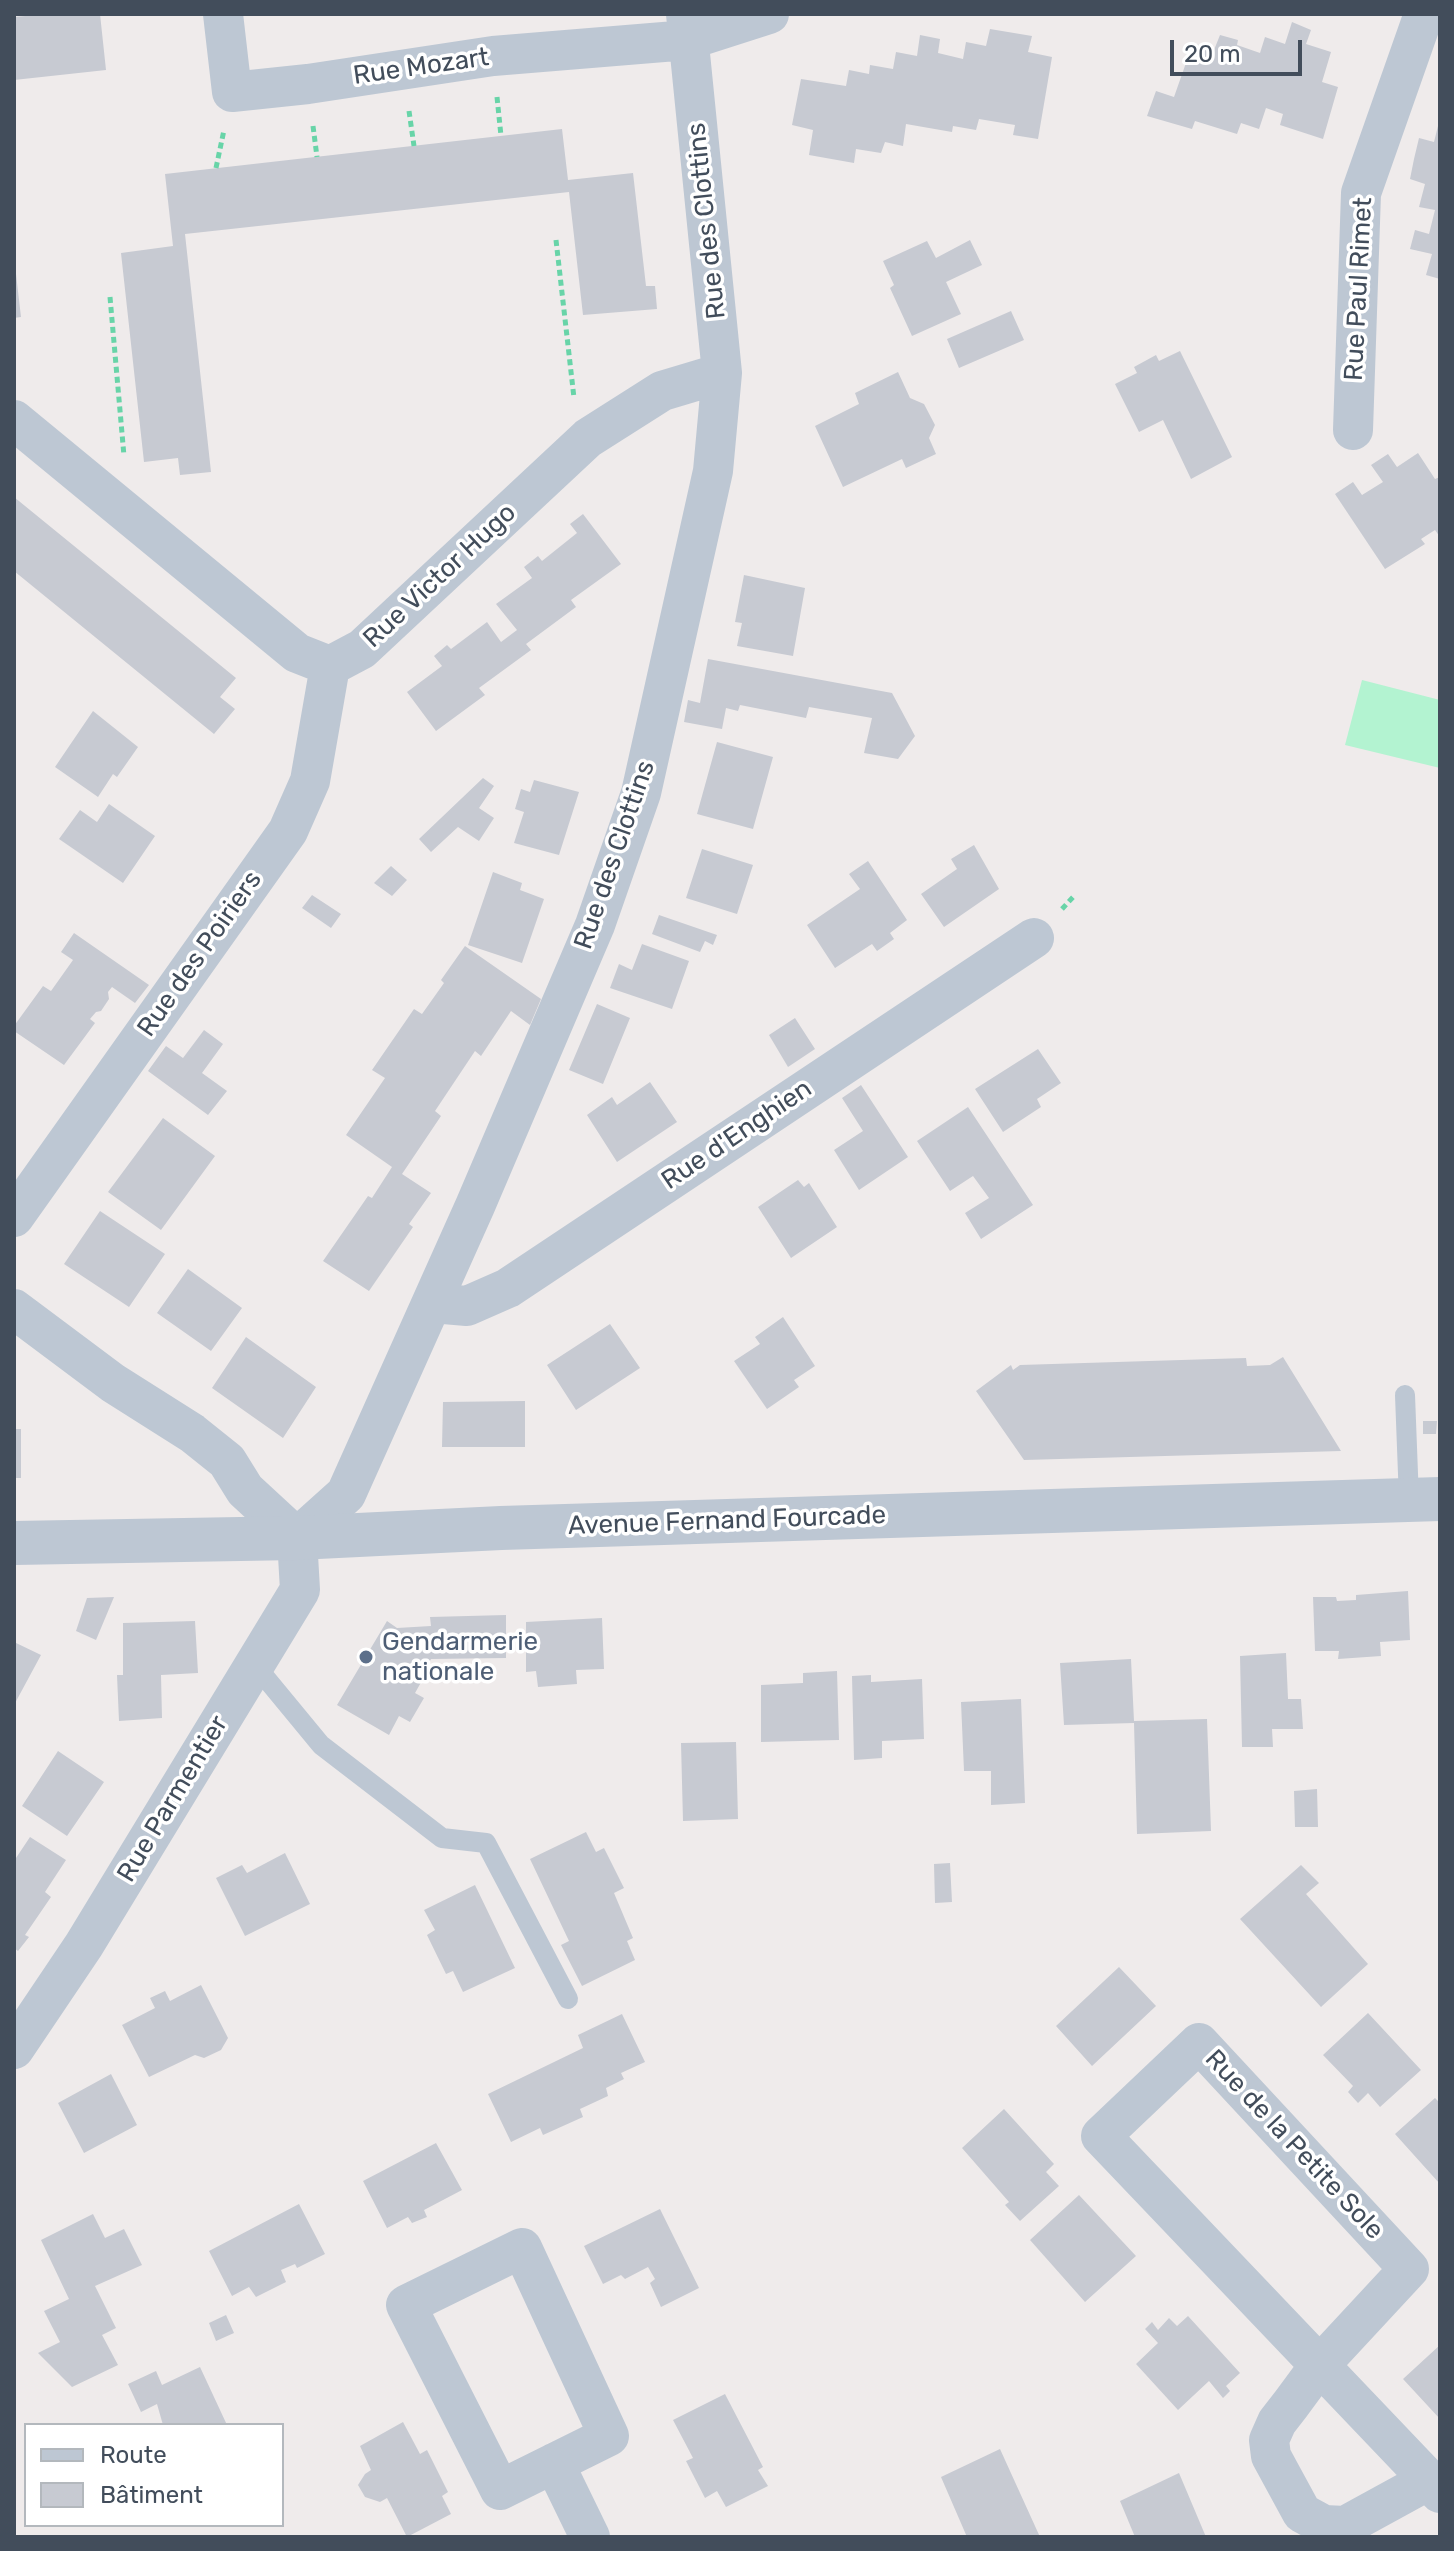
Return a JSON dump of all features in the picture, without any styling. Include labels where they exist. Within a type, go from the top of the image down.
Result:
[{"type":"street","name":"Rue Mozart","points":[[223,14],[232,92],[308,84],[687,27]]},
{"type":"street","points":[[687,27],[769,14]]},
{"type":"street","name":"Rue Paul Rimet","points":[[1353,430],[1361,193],[1424,14]]},
{"type":"street","name":"Rue des Clottins","points":[[297,1538],[346,1494],[595,925],[641,793],[713,471],[722,373],[687,27]]},
{"type":"street","name":"Rue Victor Hugo","points":[[330,666],[362,649],[588,438],[662,391],[722,373]]},
{"type":"street","points":[[14,420],[297,653],[330,666]]},
{"type":"street","name":"Rue des Poiriers","points":[[14,1217],[288,831],[310,781],[330,666]]},
{"type":"street","name":"Rue d'Enghien","points":[[432,1303],[467,1306],[508,1288],[1034,938]]},
{"type":"street","points":[[14,1309],[113,1383],[192,1433],[227,1461],[245,1490],[297,1538]]},
{"type":"street","name":"Avenue Fernand Fourcade","points":[[14,1543],[297,1538],[501,1528],[1424,1499]]},
{"type":"street","name":"Rue Parmentier","points":[[14,2049],[84,1945],[300,1590],[297,1538]]},
{"type":"street","name":"Rue de la Petite Sole","points":[[1319,2366],[1409,2269],[1199,2043],[1101,2136],[1319,2366],[1434,2487]]},
{"type":"street","points":[[522,2248],[609,2436],[554,2463],[500,2490],[406,2305],[522,2248]]},
{"type":"street","points":[[1319,2366],[1277,2422],[1269,2440],[1271,2456],[1302,2513],[1324,2525],[1345,2526],[1434,2487]]},
{"type":"street","points":[[554,2463],[590,2537]]},
{"type":"lane","points":[[1405,1395],[1424,1499]]},
{"type":"lane","points":[[255,1665],[321,1745],[442,1838],[486,1843],[568,1999]]},
{"type":"path","points":[[556,240],[580,446]]},
{"type":"path","points":[[110,297],[129,515]]},
{"type":"green space","points":[[1362,680],[1440,700],[1440,768],[1345,745]]},
{"type":"building","points":[[100,14],[106,70],[14,80],[14,17]]},
{"type":"building","points":[[1292,22],[1311,30],[1306,44],[1331,52],[1322,82],[1338,87],[1323,139],[1280,125],[1283,114],[1266,108],[1259,129],[1241,123],[1237,134],[1195,121],[1192,129],[1147,116],[1156,91],[1174,97],[1193,43],[1214,50],[1220,35],[1238,40],[1237,45],[1260,53],[1265,37],[1285,44]]},
{"type":"building","points":[[990,29],[1032,36],[1028,52],[1052,57],[1038,139],[1013,135],[1015,125],[979,119],[976,130],[953,126],[952,132],[906,124],[903,146],[885,142],[881,153],[856,149],[854,163],[809,155],[813,130],[792,125],[801,79],[846,86],[849,70],[869,74],[870,65],[893,69],[896,52],[917,56],[920,35],[940,39],[938,53],[963,59],[966,42],[986,46]]},
{"type":"building","points":[[1439,122],[1440,279],[1426,275],[1432,254],[1410,249],[1415,230],[1429,234],[1435,210],[1419,207],[1425,184],[1410,179],[1414,159],[1419,138],[1434,142]]},
{"type":"building","points":[[562,129],[568,180],[633,173],[646,286],[655,286],[657,309],[583,315],[569,192],[185,234],[211,472],[180,475],[178,458],[144,462],[121,253],[173,246],[165,174]]},
{"type":"building","points":[[970,240],[982,265],[946,282],[961,314],[912,336],[890,288],[894,285],[883,261],[927,241],[936,258]]},
{"type":"building","points":[[14,274],[21,317],[14,318]]},
{"type":"building","points":[[1011,311],[1024,340],[959,368],[947,339]]},
{"type":"building","points":[[1180,351],[1232,457],[1191,479],[1163,420],[1139,432],[1115,384],[1137,373],[1134,367],[1156,355],[1159,361]]},
{"type":"building","points":[[898,372],[910,398],[924,404],[935,425],[929,438],[936,454],[906,468],[902,459],[843,487],[815,426],[859,404],[855,393]]},
{"type":"building","points":[[1418,453],[1435,479],[1440,477],[1440,537],[1435,530],[1421,539],[1425,544],[1385,569],[1335,494],[1353,482],[1362,495],[1383,482],[1371,465],[1388,454],[1397,467]]},
{"type":"building","points":[[14,497],[236,678],[220,697],[235,709],[214,734],[14,571]]},
{"type":"building","points":[[583,514],[621,564],[571,600],[576,607],[526,644],[531,650],[479,688],[485,695],[436,731],[407,692],[442,666],[434,656],[447,645],[451,649],[487,622],[501,642],[517,630],[496,604],[532,578],[524,567],[538,556],[542,561],[577,533],[570,524]]},
{"type":"building","points":[[744,575],[805,588],[793,656],[737,646],[742,623],[735,622]]},
{"type":"building","points":[[708,659],[892,693],[915,736],[898,759],[864,753],[872,718],[809,707],[806,718],[740,705],[738,711],[726,708],[722,729],[684,722],[688,700],[700,703]]},
{"type":"building","points":[[93,711],[138,747],[117,777],[113,774],[98,797],[55,767]]},
{"type":"building","points":[[717,742],[773,757],[753,829],[697,814]]},
{"type":"building","points":[[483,778],[494,786],[479,808],[494,818],[479,841],[458,827],[431,852],[419,839]]},
{"type":"building","points":[[534,780],[579,792],[559,855],[514,843],[524,812],[515,809],[521,789],[530,792]]},
{"type":"building","points":[[109,804],[155,836],[123,883],[59,839],[80,810],[97,822]]},
{"type":"building","points":[[974,845],[999,889],[944,927],[921,894],[957,869],[951,859]]},
{"type":"building","points":[[702,849],[753,865],[737,914],[686,898]]},
{"type":"building","points":[[868,861],[907,920],[890,933],[894,939],[877,951],[872,944],[835,968],[807,925],[860,889],[849,874]]},
{"type":"building","points":[[391,866],[407,880],[392,896],[374,883]]},
{"type":"building","points":[[493,872],[522,883],[520,890],[544,899],[522,963],[468,945]]},
{"type":"building","points":[[312,895],[341,914],[331,928],[302,908]]},
{"type":"building","points":[[659,915],[717,935],[713,945],[705,941],[700,952],[652,934]]},
{"type":"building","points":[[74,933],[149,985],[135,1003],[112,987],[101,1011],[90,1019],[95,1023],[64,1065],[14,1031],[14,1026],[43,986],[51,991],[73,960],[61,952]]},
{"type":"building","points":[[642,944],[689,961],[672,1009],[610,988],[619,964],[632,970]]},
{"type":"building","points":[[465,946],[541,999],[530,1025],[511,1011],[481,1056],[475,1051],[435,1111],[441,1116],[402,1174],[431,1193],[409,1224],[413,1227],[369,1291],[323,1261],[392,1167],[346,1135],[385,1078],[372,1070],[414,1009],[422,1014]]},
{"type":"building","points":[[597,1004],[630,1018],[603,1084],[569,1070]]},
{"type":"building","points":[[795,1018],[815,1049],[788,1067],[769,1035]]},
{"type":"building","points":[[204,1030],[223,1044],[202,1073],[227,1091],[208,1115],[148,1071],[166,1046],[183,1058]]},
{"type":"building","points":[[1038,1049],[1061,1083],[1037,1099],[1041,1107],[1003,1132],[975,1089]]},
{"type":"building","points":[[650,1082],[677,1122],[617,1162],[587,1115],[612,1097],[617,1105]]},
{"type":"building","points":[[861,1085],[908,1157],[859,1190],[834,1150],[863,1131],[842,1098]]},
{"type":"building","points":[[968,1107],[1033,1205],[981,1239],[965,1213],[989,1198],[973,1176],[950,1191],[917,1141]]},
{"type":"building","points":[[163,1118],[215,1156],[161,1230],[108,1192]]},
{"type":"building","points":[[798,1180],[804,1187],[809,1183],[837,1227],[791,1258],[758,1207]]},
{"type":"building","points":[[100,1211],[165,1254],[129,1307],[64,1264]]},
{"type":"building","points":[[188,1269],[242,1308],[211,1351],[157,1313]]},
{"type":"building","points":[[783,1317],[815,1366],[794,1380],[799,1387],[767,1409],[734,1361],[760,1344],[755,1337]]},
{"type":"building","points":[[610,1324],[640,1368],[576,1410],[547,1365]]},
{"type":"building","points":[[246,1337],[316,1387],[283,1438],[212,1388]]},
{"type":"building","points":[[1283,1357],[1341,1451],[1024,1460],[976,1391],[1011,1365],[1013,1370],[1020,1365],[1246,1358],[1247,1366],[1270,1365]]},
{"type":"building","points":[[525,1401],[525,1447],[442,1447],[443,1402]]},
{"type":"building","points":[[1423,1421],[1437,1421],[1436,1434],[1423,1434]]},
{"type":"building","points":[[14,1429],[21,1429],[21,1478],[14,1478]]},
{"type":"building","points":[[1408,1591],[1410,1640],[1380,1642],[1381,1656],[1338,1659],[1339,1651],[1315,1651],[1313,1597],[1356,1600],[1356,1595]]},
{"type":"building","points":[[114,1597],[96,1640],[76,1631],[87,1598]]},
{"type":"building","points":[[506,1615],[506,1658],[431,1659],[415,1693],[424,1698],[410,1722],[399,1716],[389,1735],[337,1705],[387,1621],[397,1628],[431,1626],[430,1617]]},
{"type":"building","points":[[602,1618],[604,1669],[576,1670],[577,1684],[538,1687],[536,1671],[526,1672],[526,1622]]},
{"type":"building","points":[[195,1621],[198,1673],[161,1675],[162,1718],[119,1721],[117,1675],[123,1675],[123,1623]]},
{"type":"building","points":[[14,1642],[41,1655],[14,1705]]},
{"type":"building","points":[[1286,1653],[1288,1699],[1301,1699],[1303,1729],[1272,1729],[1273,1747],[1242,1747],[1240,1656]]},
{"type":"building","points":[[1131,1659],[1134,1721],[1207,1719],[1211,1831],[1137,1834],[1134,1723],[1064,1725],[1060,1663]]},
{"type":"building","points":[[837,1671],[839,1740],[761,1742],[761,1685],[803,1683],[803,1673]]},
{"type":"building","points":[[871,1675],[871,1682],[922,1679],[924,1739],[882,1741],[882,1758],[854,1760],[852,1676]]},
{"type":"building","points":[[1021,1699],[1025,1803],[991,1805],[991,1771],[964,1771],[961,1702]]},
{"type":"building","points":[[736,1742],[738,1819],[683,1821],[681,1743]]},
{"type":"building","points":[[58,1751],[104,1782],[67,1836],[22,1806]]},
{"type":"building","points":[[1317,1789],[1318,1827],[1295,1827],[1294,1791]]},
{"type":"building","points":[[586,1832],[596,1852],[604,1848],[624,1888],[614,1893],[633,1938],[627,1941],[635,1960],[582,1986],[561,1945],[569,1941],[530,1859]]},
{"type":"building","points":[[30,1837],[66,1860],[45,1892],[51,1897],[18,1951],[14,1948],[14,1861]]},
{"type":"building","points":[[285,1853],[310,1904],[245,1936],[216,1878],[242,1865],[247,1873]]},
{"type":"building","points":[[950,1863],[952,1902],[935,1903],[934,1864]]},
{"type":"building","points":[[1301,1865],[1319,1883],[1306,1894],[1368,1964],[1321,2007],[1240,1919]]},
{"type":"building","points":[[475,1885],[515,1968],[463,1992],[453,1971],[446,1974],[427,1935],[435,1930],[424,1910]]},
{"type":"building","points":[[1119,1967],[1156,2006],[1092,2066],[1056,2026]]},
{"type":"building","points":[[201,1985],[228,2038],[221,2050],[204,2058],[195,2055],[149,2077],[122,2025],[155,2008],[150,1998],[165,1991],[170,2001]]},
{"type":"building","points":[[1368,2013],[1421,2070],[1380,2107],[1368,2093],[1358,2103],[1348,2092],[1353,2086],[1323,2055]]},
{"type":"building","points":[[622,2014],[645,2062],[621,2073],[624,2079],[606,2088],[608,2096],[580,2109],[583,2117],[543,2135],[540,2128],[511,2142],[488,2094],[583,2048],[578,2035]]},
{"type":"building","points":[[111,2074],[137,2125],[84,2153],[58,2103]]},
{"type":"building","points":[[1435,2098],[1440,2103],[1440,2184],[1395,2134]]},
{"type":"building","points":[[1004,2109],[1054,2164],[1046,2172],[1059,2186],[1020,2221],[1005,2205],[1009,2202],[962,2148]]},
{"type":"building","points":[[436,2143],[462,2190],[424,2210],[427,2217],[412,2223],[408,2217],[387,2228],[363,2181]]},
{"type":"building","points":[[1079,2195],[1136,2256],[1085,2302],[1030,2240]]},
{"type":"building","points":[[299,2204],[325,2254],[297,2268],[295,2264],[281,2270],[286,2282],[256,2297],[249,2287],[232,2296],[209,2251]]},
{"type":"building","points":[[660,2209],[699,2288],[661,2307],[650,2283],[655,2279],[648,2267],[625,2279],[621,2275],[603,2284],[584,2246]]},
{"type":"building","points":[[93,2214],[105,2238],[124,2229],[142,2265],[95,2286],[116,2328],[102,2335],[118,2365],[72,2387],[38,2353],[60,2342],[44,2311],[69,2299],[41,2240]]},
{"type":"building","points":[[226,2315],[234,2333],[216,2341],[209,2323]]},
{"type":"building","points":[[1188,2316],[1240,2373],[1226,2386],[1230,2391],[1223,2398],[1209,2381],[1178,2410],[1136,2364],[1158,2343],[1145,2329],[1152,2322],[1158,2330],[1169,2318],[1177,2326]]},
{"type":"building","points":[[1440,2345],[1440,2419],[1403,2379]]},
{"type":"building","points":[[200,2367],[226,2423],[162,2423],[157,2404],[141,2412],[128,2384],[156,2371],[162,2385]]},
{"type":"building","points":[[725,2394],[763,2467],[758,2470],[768,2486],[726,2507],[717,2491],[705,2498],[686,2461],[693,2458],[673,2420]]},
{"type":"building","points":[[403,2422],[420,2454],[427,2450],[448,2492],[442,2496],[451,2514],[407,2537],[387,2498],[380,2502],[365,2497],[358,2485],[371,2470],[360,2446]]},
{"type":"building","points":[[1000,2449],[1040,2537],[967,2537],[941,2477]]},
{"type":"building","points":[[1179,2473],[1206,2537],[1135,2537],[1120,2501]]},
{"type":"place","name":"Gendarmerie nationale","points":[[366,1657]]}]
